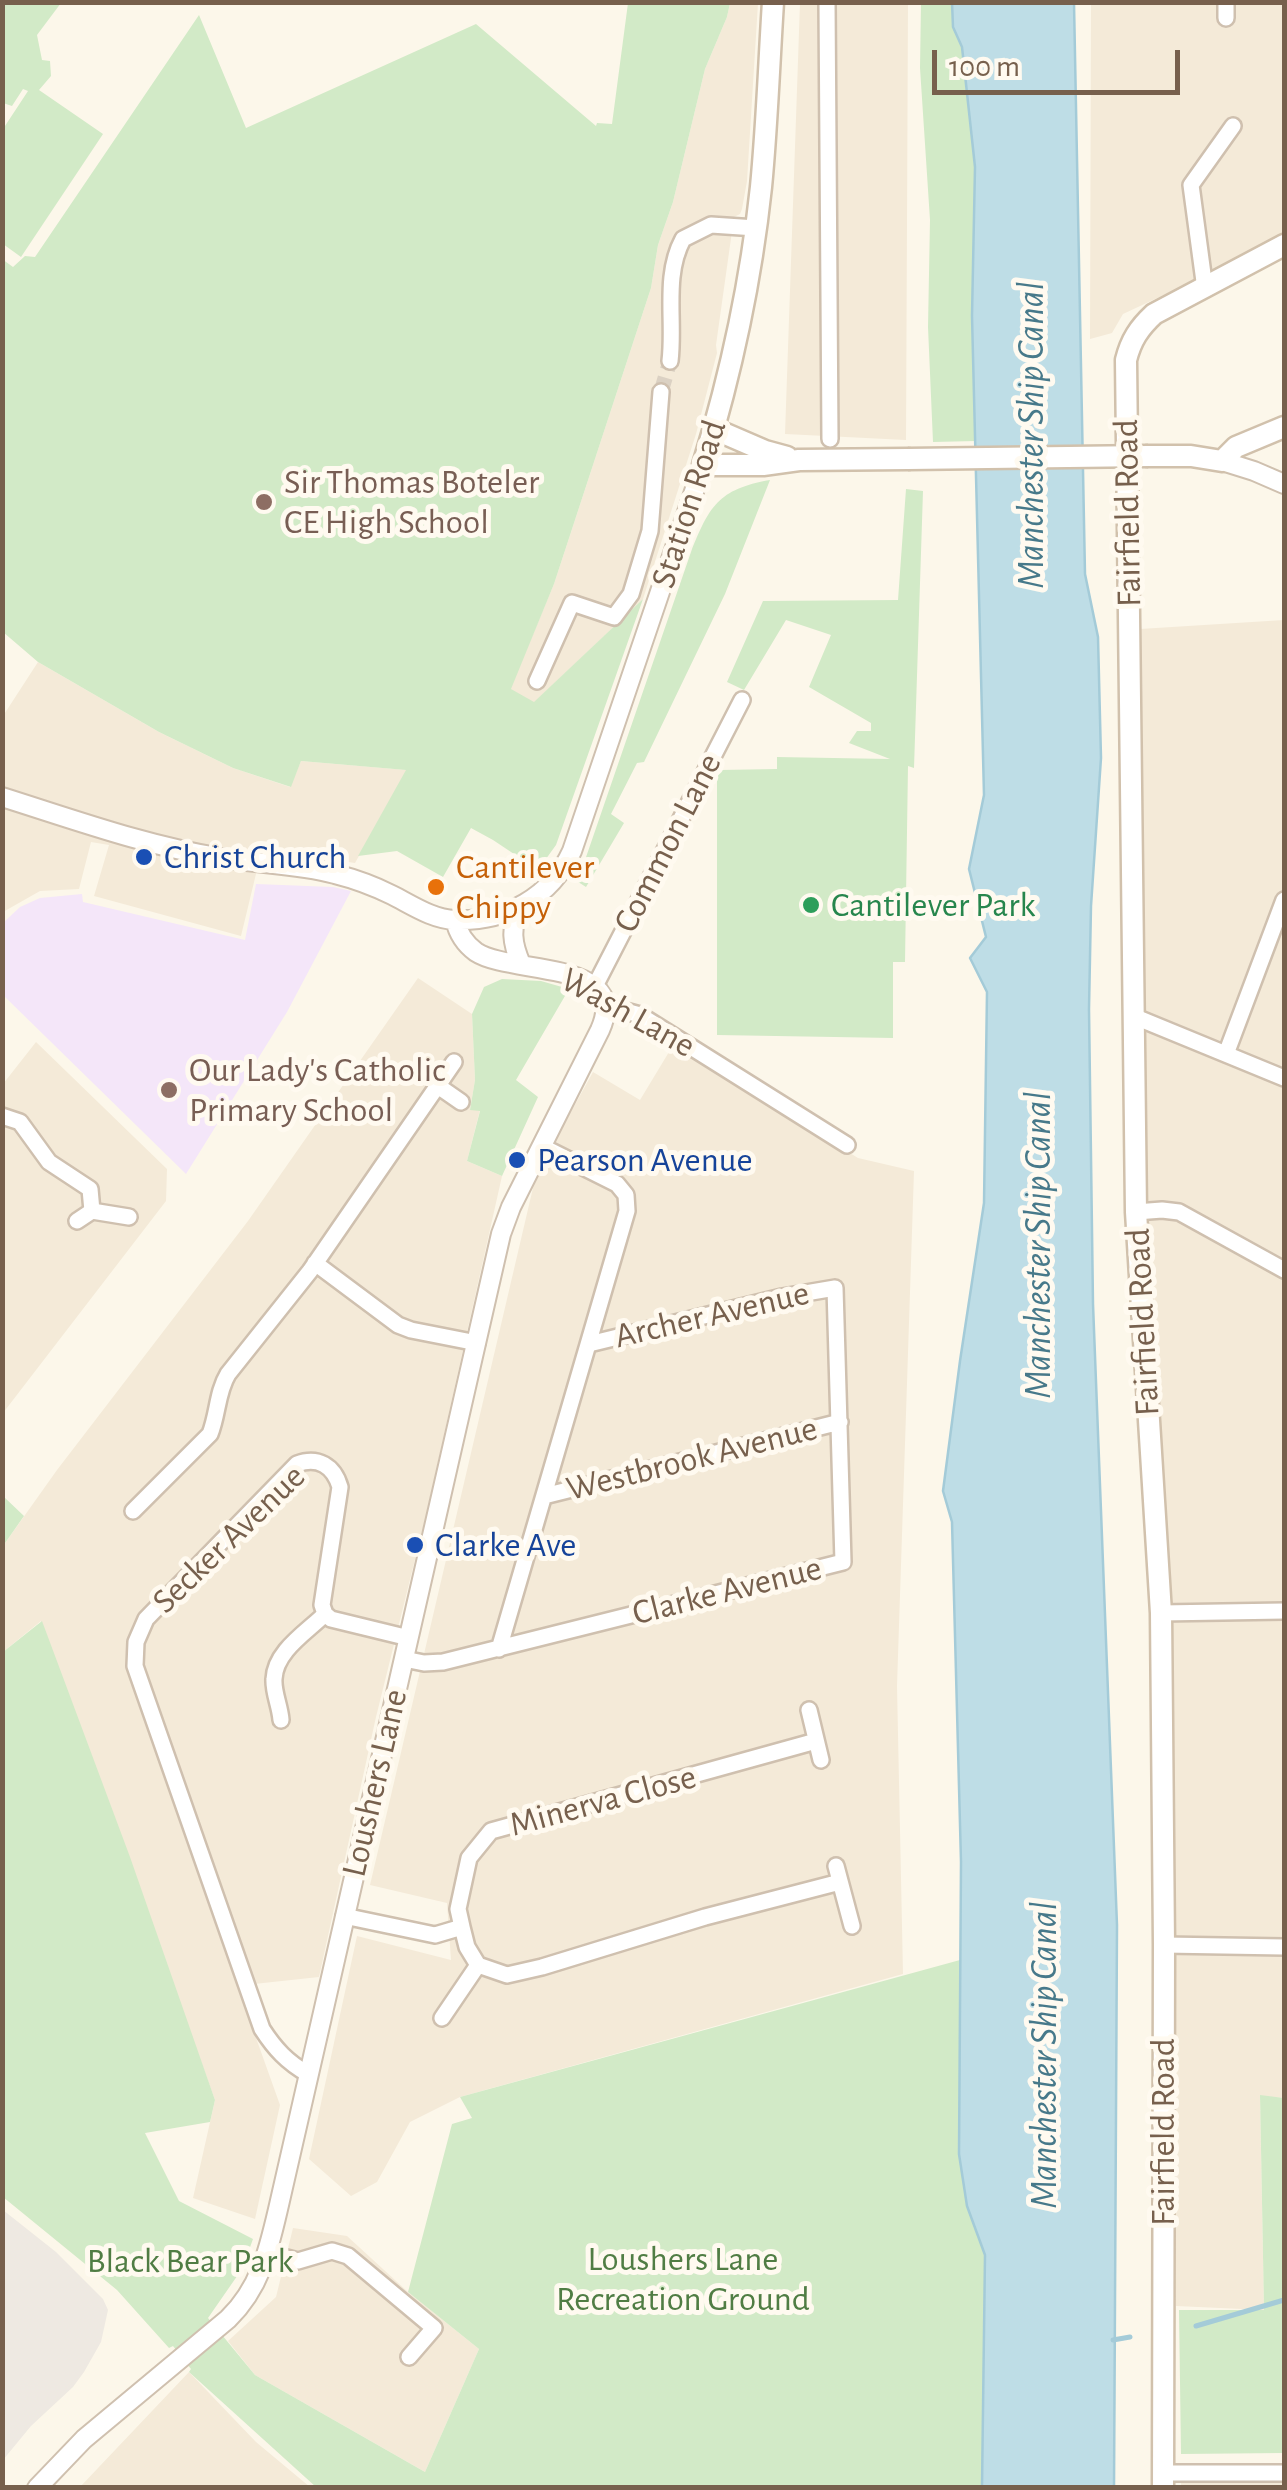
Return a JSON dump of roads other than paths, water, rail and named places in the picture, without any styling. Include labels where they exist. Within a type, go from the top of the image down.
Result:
[{"type":"main road","name":"Station Road","points":[[703,465],[735,347],[756,228],[772,2]]},
{"type":"main road","name":"Fairfield Road","points":[[1163,2480],[1160,1613],[1136,1212],[1126,360],[1130,344],[1154,314],[1284,245]]},
{"type":"main road","points":[[703,465],[763,465],[794,459],[1148,456],[1191,456],[1222,462],[1236,447],[1284,428]]},
{"type":"main road","points":[[714,429],[794,459]]},
{"type":"street","points":[[827,2],[830,439]]},
{"type":"street","points":[[1205,289],[1191,185],[1233,126]]},
{"type":"street","points":[[670,361],[670,288],[683,239],[710,225],[756,228]]},
{"type":"street","points":[[537,681],[572,603],[614,617],[630,594],[650,531],[661,392]]},
{"type":"street","points":[[1222,462],[1284,484]]},
{"type":"street","name":"Station Road","points":[[455,920],[494,917],[520,906],[557,877],[572,850],[703,465]]},
{"type":"street","name":"Common Lane","points":[[595,986],[742,700]]},
{"type":"street","points":[[2,797],[156,844],[221,858],[330,872],[358,880],[424,912],[455,920]]},
{"type":"street","points":[[1226,1054],[1284,900]]},
{"type":"street","points":[[520,906],[512,935],[522,964]]},
{"type":"street","name":"Wash Lane","points":[[455,920],[460,935],[475,951],[494,959],[553,970],[595,986],[607,1006],[640,1015],[848,1146]]},
{"type":"street","name":"Loushers Lane","points":[[37,2488],[92,2432],[239,2309],[259,2277],[501,1234],[510,1207],[600,1030],[607,1006]]},
{"type":"street","points":[[1133,1016],[1284,1078]]},
{"type":"street","points":[[134,1511],[210,1434],[228,1374],[315,1263],[454,1062]]},
{"type":"street","points":[[438,1086],[461,1102]]},
{"type":"street","points":[[2,1116],[20,1122],[49,1162],[90,1189],[92,1211]]},
{"type":"street","points":[[499,1648],[628,1211],[626,1195],[617,1184],[540,1146]]},
{"type":"street","points":[[1136,1212],[1168,1210],[1184,1214],[1284,1270]]},
{"type":"street","points":[[76,1221],[92,1211],[130,1217]]},
{"type":"street","points":[[315,1263],[398,1325],[477,1343]]},
{"type":"street","name":"Archer Avenue","points":[[589,1344],[836,1288]]},
{"type":"street","name":"Clarke Avenue","points":[[404,1659],[443,1662],[843,1562],[836,1288]]},
{"type":"street","name":"Westbrook Avenue","points":[[544,1496],[840,1422]]},
{"type":"street","name":"Secker Avenue","points":[[308,2074],[277,2052],[262,2028],[135,1666],[136,1642],[146,1619],[297,1464],[310,1459],[330,1468],[337,1475],[340,1488],[322,1605],[325,1614]]},
{"type":"street","points":[[1160,1613],[1284,1611]]},
{"type":"street","points":[[281,1720],[273,1683],[275,1668],[283,1654],[325,1614],[331,1619],[409,1638]]},
{"type":"street","points":[[809,1710],[821,1760]]},
{"type":"street","name":"Minerva Close","points":[[478,1965],[467,1947],[458,1908],[469,1858],[491,1831],[816,1741]]},
{"type":"street","points":[[442,2018],[478,1965],[506,1974],[542,1967],[838,1874],[852,1926]]},
{"type":"street","points":[[344,1916],[435,1935],[462,1927]]},
{"type":"street","points":[[1164,1946],[1284,1947]]},
{"type":"street","points":[[267,2253],[298,2261],[332,2251],[348,2256],[434,2328],[408,2357]]},
{"type":"street","points":[[1163,2480],[1284,2473]]},
{"type":"water","name":"Manchester Ship Canal","points":[[952,2],[1074,3],[1085,574],[1098,637],[1101,758],[1089,1009],[1093,1304],[1117,1925],[1114,2487],[982,2487],[985,2255],[967,2206],[959,2154],[961,1862],[952,1522],[943,1491],[984,1203],[987,992],[970,958],[986,937],[969,869],[984,795],[972,316],[975,167],[962,47],[953,27]]},
{"type":"waterway","points":[[1196,2326],[1284,2300]]},
{"type":"waterway","points":[[1113,2340],[1130,2337]]},
{"type":"tunnel","points":[[661,392],[670,361]]},
{"type":"place","name":"Sir Thomas Boteler CE High School","points":[[264,502]]},
{"type":"place","name":"Christ Church","points":[[144,857]]},
{"type":"place","name":"Cantilever Chippy","points":[[436,887]]},
{"type":"place","name":"Cantilever Park","points":[[811,905]]},
{"type":"place","name":"Our Lady's Catholic Primary School","points":[[169,1090]]},
{"type":"place","name":"Pearson Avenue","points":[[517,1160]]},
{"type":"place","name":"Clarke Ave","points":[[415,1545]]},
{"type":"park label","name":"Black Bear Park","points":[[190,2261]]},
{"type":"park label","name":"Loushers Lane Recreation Ground","points":[[683,2279]]}]
